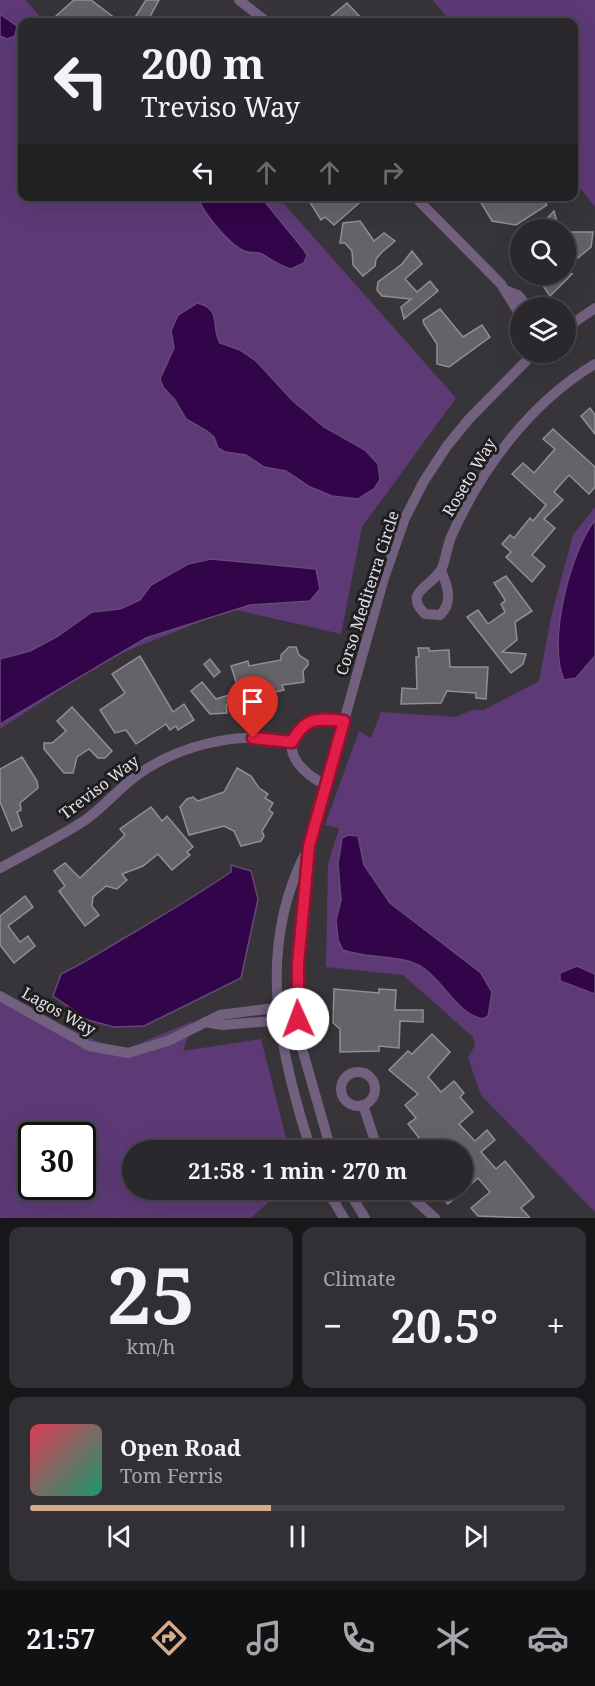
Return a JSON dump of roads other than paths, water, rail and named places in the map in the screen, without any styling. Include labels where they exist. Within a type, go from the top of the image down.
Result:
[{"type":"street","points":[[239,0],[262,18]]},
{"type":"street","points":[[419,201],[510,297]]},
{"type":"street","points":[[507,291],[520,297]]},
{"type":"street","points":[[576,321],[595,308]]},
{"type":"street","name":"Corso Mediterra Circle","points":[[328,1140],[301,1045],[297,1005],[298,948],[309,846],[384,578],[405,518],[424,481],[447,446],[476,411],[524,363]]},
{"type":"street","name":"Roseto Way","points":[[441,570],[451,538],[468,505],[486,472],[513,435],[541,406],[595,364]]},
{"type":"street","points":[[326,785],[304,773],[297,765],[292,756],[292,742],[304,724],[321,719],[344,721]]},
{"type":"street","name":"Treviso Way","points":[[0,868],[84,821],[133,778],[182,751],[217,742],[253,738],[292,742]]},
{"type":"street","name":"Corso Mediterra Circle","points":[[308,1140],[294,1091],[278,1008],[279,931],[292,880],[309,846]]},
{"type":"street","name":"Lagos Way","points":[[0,996],[68,1037],[106,1051],[128,1053],[150,1048],[220,1015],[297,1005]]},
{"type":"street","name":"Lagos Way","points":[[205,1022],[222,1025],[298,1019]]},
{"type":"street","points":[[363,1105],[375,1140]]},
{"type":"street","points":[[333,1200],[344,1218]]},
{"type":"street","points":[[354,1200],[365,1218]]},
{"type":"street","points":[[415,1200],[435,1218]]}]
